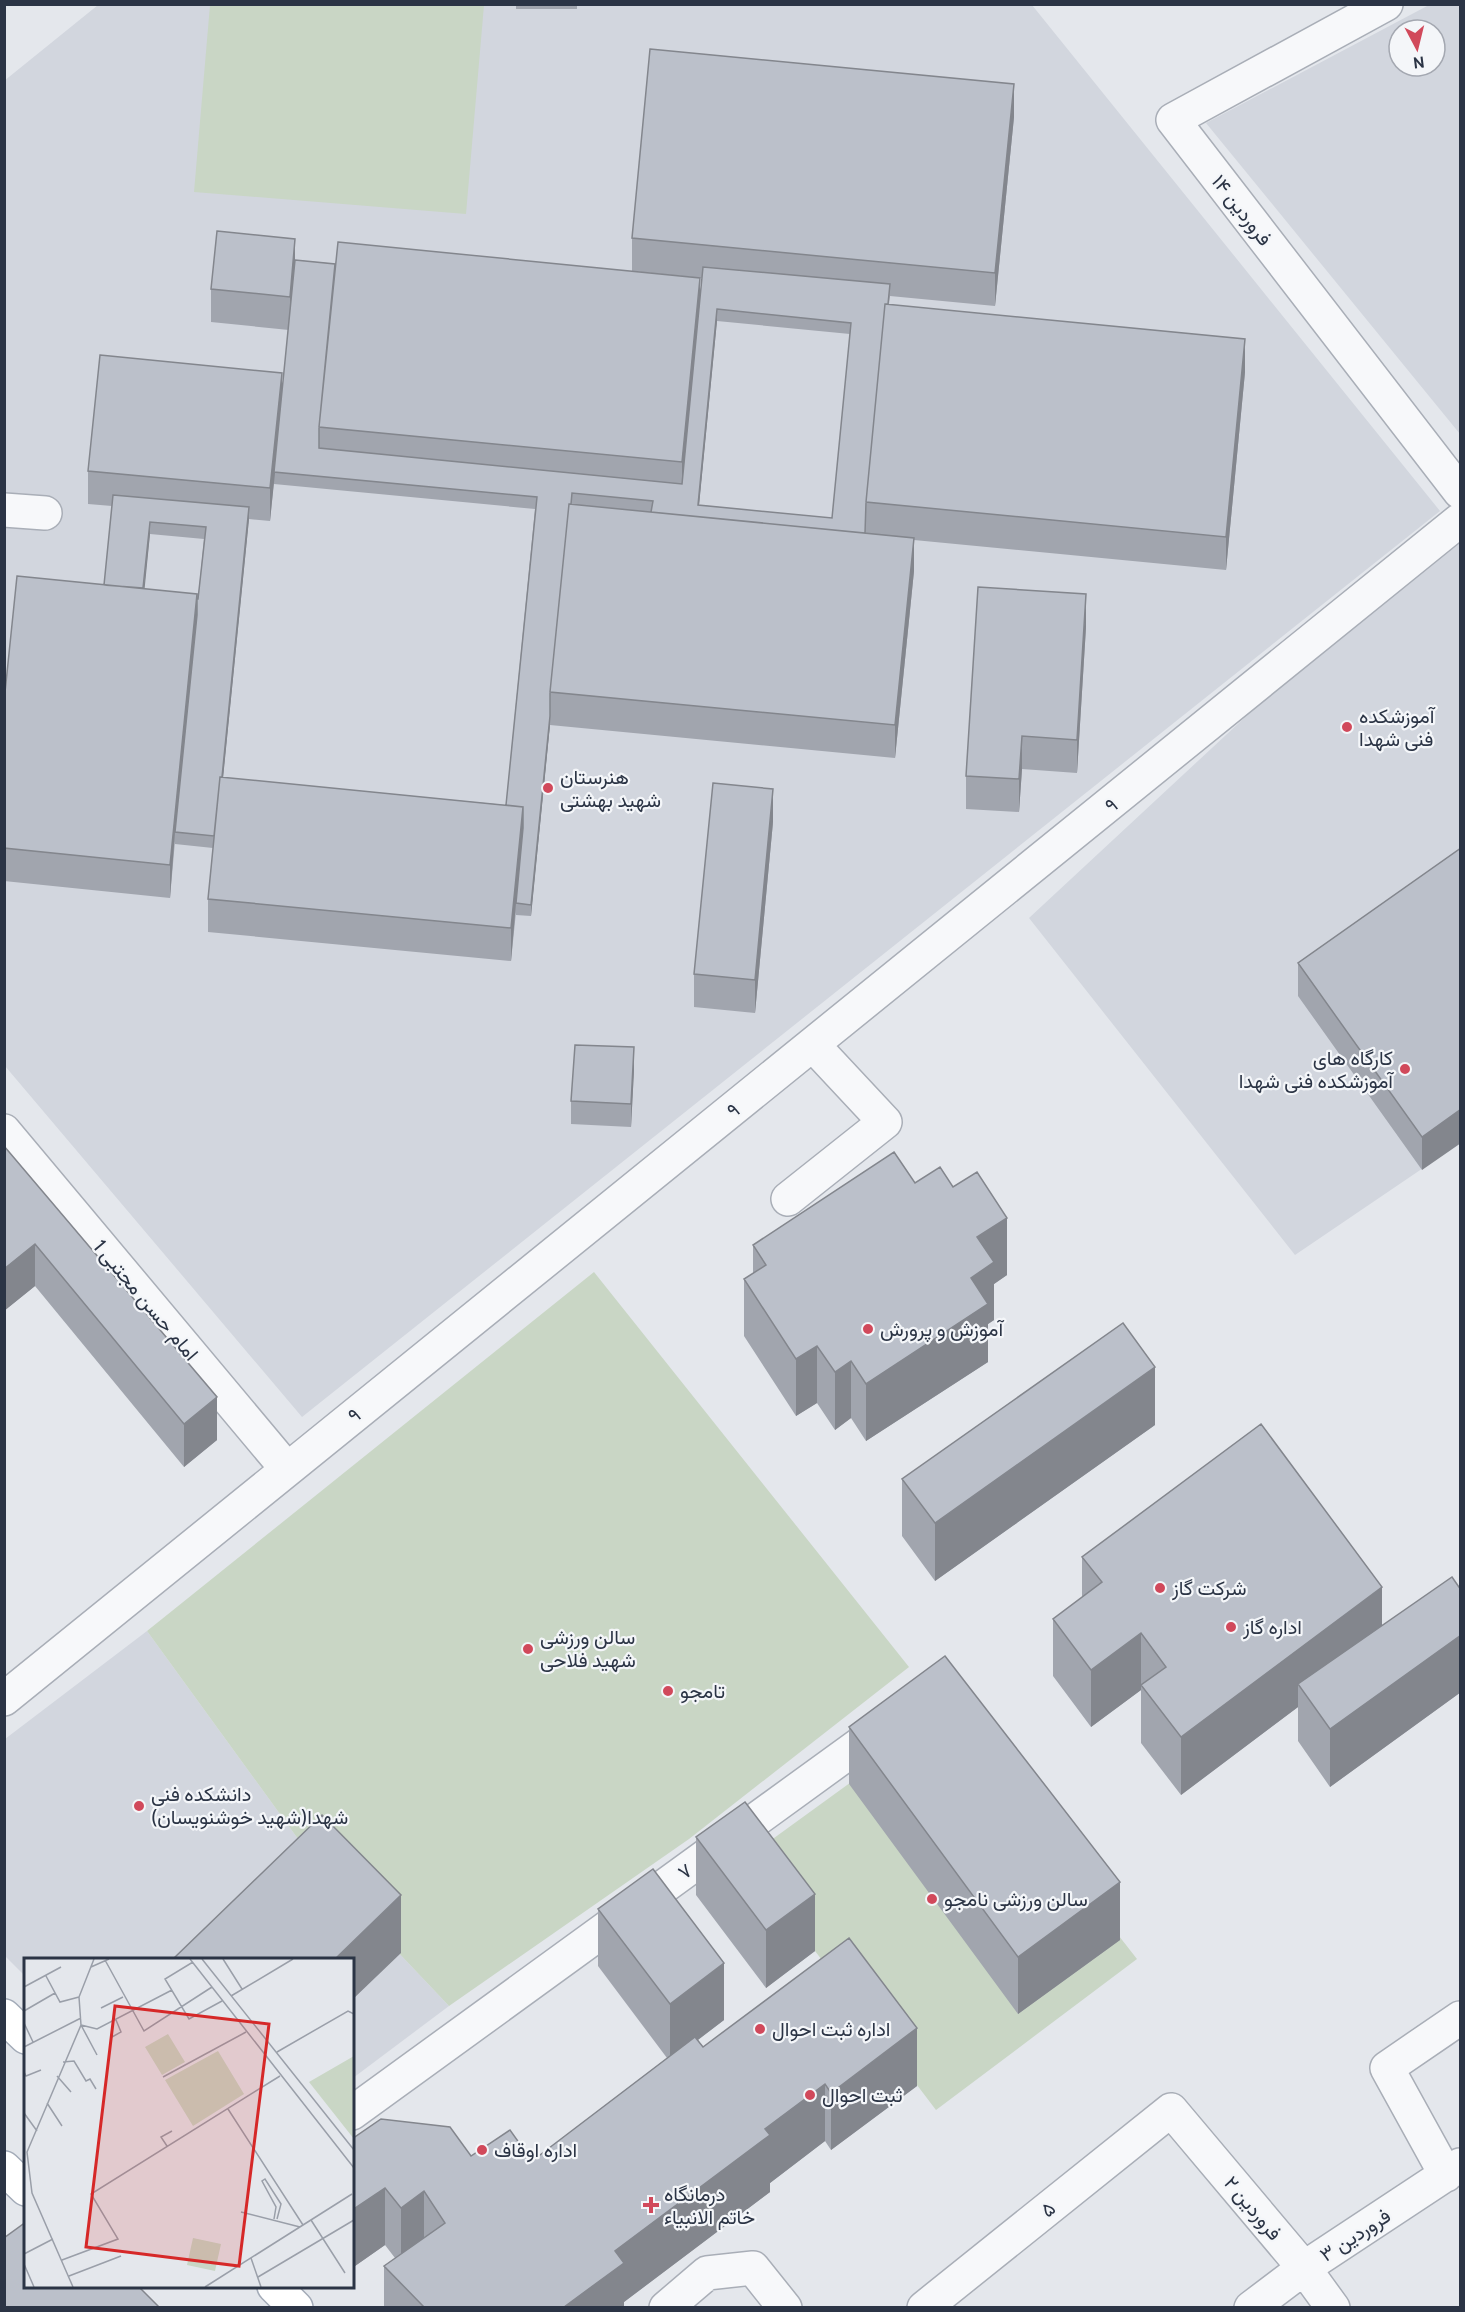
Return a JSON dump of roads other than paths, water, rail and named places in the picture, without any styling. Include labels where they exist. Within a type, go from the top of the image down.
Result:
[{"type":"main road","points":[[4,2016],[24,2035]]},
{"type":"main road","points":[[4,2168],[24,2187]]},
{"type":"main road","points":[[276,2288],[296,2307]]},
{"type":"street","name":"فروردین ۱۴","points":[[1386,4],[1173,120],[1461,492]]},
{"type":"street","points":[[4,510],[45,513]]},
{"type":"street","name":"۹","points":[[4,1700],[1461,520]]},
{"type":"street","points":[[788,1199],[885,1122],[814,1046]]},
{"type":"street","name":"امام حسن مجتبی 1","points":[[4,1131],[287,1469]]},
{"type":"street","name":"۷","points":[[354,2112],[663,1902],[696,1849],[841,1774],[910,1707]]},
{"type":"street","points":[[1453,2170],[1387,2068],[1461,2018]]},
{"type":"street","name":"فروردین ۲","points":[[1171,2110],[1304,2268],[1333,2307]]},
{"type":"street","name":"۵","points":[[924,2307],[1171,2110]]},
{"type":"street","name":"فروردین ۳","points":[[1251,2307],[1304,2268],[1453,2170]]},
{"type":"street","points":[[666,2307],[707,2273],[753,2268],[785,2307]]},
{"type":"place","name":"آموزشکده فنی شهدا","points":[[1347,727]]},
{"type":"place","name":"هنرستان شهید بهشتی","points":[[548,788]]},
{"type":"place","name":"کارگاه های آموزشکده فنی شهدا","points":[[1405,1069]]},
{"type":"place","name":"آموزش و پرورش","points":[[868,1329]]},
{"type":"place","name":"شرکت گاز","points":[[1160,1588]]},
{"type":"place","name":"اداره گاز","points":[[1231,1627]]},
{"type":"place","name":"سالن ورزشی شهید فلاحی","points":[[528,1649]]},
{"type":"place","name":"تامجو","points":[[668,1691]]},
{"type":"place","name":"دانشکده فنی شهدا(شهید خوشنویسان)","points":[[139,1806]]},
{"type":"place","name":"سالن ورزشی نامجو","points":[[932,1899]]},
{"type":"place","name":"اداره ثبت احوال","points":[[760,2029]]},
{"type":"place","name":"ثبت احوال","points":[[810,2095]]},
{"type":"place","name":"اداره اوقاف","points":[[482,2150]]},
{"type":"place","name":"درمانگاه خاتم الانبیاء","points":[[651,2205]]}]
